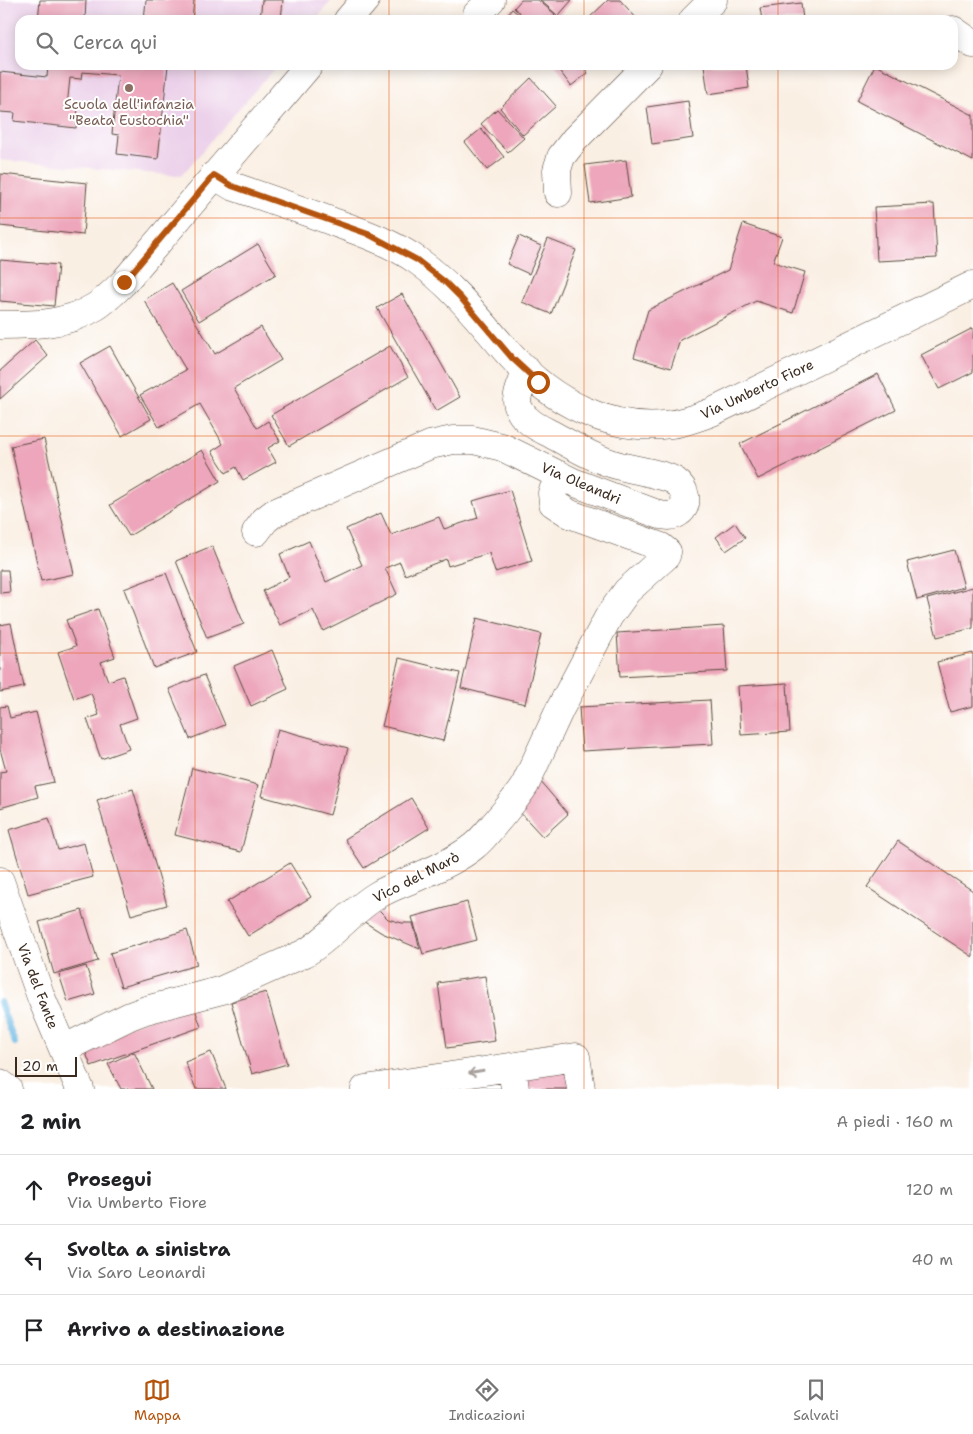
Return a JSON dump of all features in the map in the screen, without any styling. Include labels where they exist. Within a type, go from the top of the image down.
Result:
[{"type":"street","points":[[352,15],[365,0]]},
{"type":"street","points":[[698,15],[713,0]]},
{"type":"street","points":[[958,34],[973,44]]},
{"type":"street","points":[[0,325],[52,323],[82,314],[95,307],[124,282],[305,70]]},
{"type":"street","points":[[558,193],[557,170],[561,157],[575,138],[643,70]]},
{"type":"street","name":"Via Umberto Fiore","points":[[214,175],[232,186],[368,234],[417,260],[450,287],[512,358],[555,394],[589,414],[630,424],[653,426],[673,424],[712,412],[973,285]]},
{"type":"street","name":"Via Oleandri","points":[[256,532],[265,520],[274,513],[430,445],[452,440],[473,440],[502,447],[573,482],[660,515],[670,516],[679,513],[685,506],[686,498],[676,482],[668,478],[618,466],[598,458],[528,420],[521,412],[517,402],[527,371]]},
{"type":"street","name":"Vico del Marò","points":[[63,1049],[138,1013],[222,990],[306,953],[316,947],[377,894],[425,874],[464,853],[484,836],[526,785],[560,709],[582,670],[608,616],[627,591],[666,556],[667,552],[662,548],[560,509],[553,503],[552,493],[560,475]]},
{"type":"street","name":"Via del Fante","points":[[0,881],[41,997],[80,1089]]},
{"type":"street","points":[[370,1089],[513,1078],[576,1057],[581,1089]]},
{"type":"street","points":[[0,1083],[8,1089]]},
{"type":"shaded area","points":[[0,0],[332,0],[319,15],[15,15],[15,70],[273,70],[181,176],[0,160]]},
{"type":"building","points":[[40,0],[86,0],[85,15],[38,15]]},
{"type":"building","points":[[146,0],[194,0],[192,15],[144,15]]},
{"type":"building","points":[[262,0],[283,0],[282,15],[260,15]]},
{"type":"building","points":[[521,0],[538,0],[555,14],[522,15],[514,8]]},
{"type":"building","points":[[540,0],[572,0],[557,15]]},
{"type":"building","points":[[608,0],[620,0],[634,15],[592,15]]},
{"type":"building","points":[[801,3],[802,15],[761,15],[760,8]]},
{"type":"building","points":[[512,9],[519,15],[507,15]]},
{"type":"building","points":[[48,70],[167,70],[158,159],[117,154],[119,135],[112,134],[118,75],[82,72],[81,79],[70,78],[67,107],[78,108],[76,128],[14,121],[15,113],[0,112],[0,72],[47,77]]},
{"type":"building","points":[[559,70],[586,70],[588,73],[571,86]]},
{"type":"building","points":[[705,70],[747,70],[749,88],[708,94]]},
{"type":"building","points":[[872,70],[885,70],[973,115],[973,161],[857,101]]},
{"type":"building","points":[[531,78],[556,106],[523,135],[500,108]]},
{"type":"building","points":[[688,101],[693,138],[652,144],[647,107]]},
{"type":"building","points":[[497,109],[524,138],[508,152],[481,124]]},
{"type":"building","points":[[481,129],[504,157],[487,170],[465,142]]},
{"type":"building","points":[[626,160],[631,197],[590,203],[585,165]]},
{"type":"building","points":[[1,174],[87,183],[83,235],[0,226]]},
{"type":"building","points":[[934,204],[937,258],[877,261],[874,207]]},
{"type":"building","points":[[743,224],[782,237],[773,262],[805,272],[793,313],[756,301],[680,340],[671,368],[634,357],[648,310],[728,270]]},
{"type":"building","points":[[519,236],[541,246],[529,274],[507,264]]},
{"type":"building","points":[[548,239],[576,250],[551,314],[522,302]]},
{"type":"building","points":[[258,244],[276,274],[199,321],[181,291]]},
{"type":"building","points":[[0,260],[58,265],[54,306],[0,301]]},
{"type":"building","points":[[172,283],[215,354],[261,327],[281,360],[234,388],[257,428],[268,421],[280,441],[268,448],[276,462],[243,480],[236,467],[226,473],[212,451],[223,444],[200,404],[159,427],[140,395],[186,370],[144,300]]},
{"type":"building","points":[[402,294],[460,397],[436,411],[377,308]]},
{"type":"building","points":[[973,328],[973,372],[939,389],[921,355]]},
{"type":"building","points":[[35,340],[48,356],[0,399],[0,371]]},
{"type":"building","points":[[110,346],[151,419],[122,436],[80,363]]},
{"type":"building","points":[[390,346],[408,377],[289,446],[271,415]]},
{"type":"building","points":[[878,374],[896,410],[758,479],[740,444]]},
{"type":"building","points":[[44,439],[74,574],[41,581],[11,446]]},
{"type":"building","points":[[202,450],[220,481],[129,536],[110,505]]},
{"type":"building","points":[[510,490],[532,561],[495,572],[489,553],[448,566],[446,559],[405,575],[400,562],[385,568],[397,594],[323,631],[313,610],[280,625],[263,591],[289,577],[280,554],[309,541],[326,582],[362,565],[346,529],[381,513],[391,535],[439,517],[444,529],[478,518],[473,501]]},
{"type":"building","points":[[735,523],[745,538],[726,551],[716,537]]},
{"type":"building","points":[[212,546],[244,624],[207,638],[176,561]]},
{"type":"building","points":[[954,550],[964,587],[917,600],[907,562]]},
{"type":"building","points":[[0,570],[8,570],[10,592],[0,593]]},
{"type":"building","points":[[166,573],[197,652],[154,668],[124,589]]},
{"type":"building","points":[[973,587],[973,628],[937,637],[927,599]]},
{"type":"building","points":[[98,609],[115,657],[101,662],[108,681],[123,676],[137,718],[120,724],[129,749],[101,759],[87,719],[99,715],[91,693],[74,699],[58,652],[76,646],[66,620]]},
{"type":"building","points":[[477,618],[541,634],[525,704],[461,688]]},
{"type":"building","points":[[11,623],[24,687],[0,692],[0,625]]},
{"type":"building","points":[[724,626],[727,671],[620,677],[617,633]]},
{"type":"building","points":[[272,650],[288,689],[251,706],[234,666]]},
{"type":"building","points":[[973,653],[973,706],[950,712],[937,662]]},
{"type":"building","points":[[399,658],[460,673],[443,741],[382,726]]},
{"type":"building","points":[[204,675],[225,725],[190,739],[169,689]]},
{"type":"building","points":[[787,683],[790,732],[741,735],[738,686]]},
{"type":"building","points":[[710,700],[713,744],[582,751],[579,707]]},
{"type":"building","points":[[7,706],[10,718],[36,712],[54,782],[35,786],[38,797],[0,808],[0,772],[6,771],[0,749],[0,707]]},
{"type":"building","points":[[278,729],[348,748],[330,815],[261,796]]},
{"type":"building","points":[[192,768],[258,785],[241,852],[175,835]]},
{"type":"building","points":[[540,781],[568,814],[543,837],[517,809]]},
{"type":"building","points":[[133,789],[167,905],[131,915],[97,800]]},
{"type":"building","points":[[411,798],[429,828],[364,868],[345,839]]},
{"type":"building","points":[[49,818],[58,850],[84,843],[93,877],[28,894],[9,830]]},
{"type":"building","points":[[898,841],[973,891],[973,957],[867,887]]},
{"type":"building","points":[[290,863],[311,897],[248,936],[227,902]]},
{"type":"building","points":[[467,902],[477,940],[423,954],[412,917]]},
{"type":"building","points":[[374,905],[388,919],[402,923],[413,923],[420,949],[382,933],[358,918]]},
{"type":"building","points":[[82,910],[98,961],[54,974],[39,922]]},
{"type":"building","points":[[187,930],[197,965],[121,987],[110,953]]},
{"type":"building","points":[[86,966],[95,994],[68,1002],[59,974]]},
{"type":"building","points":[[485,976],[495,1041],[447,1048],[438,983]]},
{"type":"building","points":[[266,992],[287,1064],[252,1074],[231,1002]]},
{"type":"building","points":[[193,1003],[201,1027],[91,1066],[82,1043]]},
{"type":"building","points":[[134,1052],[152,1089],[121,1089],[108,1064]]},
{"type":"building","points":[[211,1052],[226,1089],[196,1089],[185,1062]]},
{"type":"building","points":[[568,1065],[572,1089],[527,1089],[524,1072]]},
{"type":"building","points":[[500,1075],[502,1089],[457,1089],[456,1082]]},
{"type":"waterway","points":[[0,1002],[15,1043]]},
{"type":"place","name":"Scuola dell'infanzia \"Beata Eustochia\"","points":[[129,88]]},
{"type":"route","points":[[124,282],[214,175],[232,186],[368,234],[417,260],[445,282],[460,297],[512,358],[538,382]]}]
